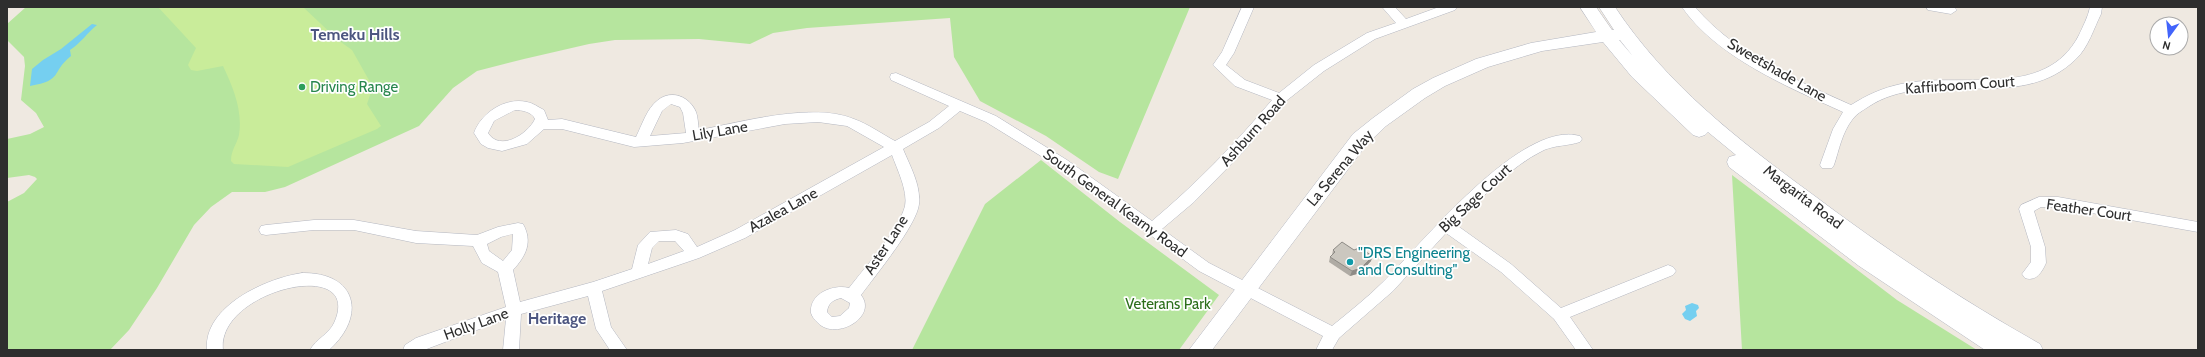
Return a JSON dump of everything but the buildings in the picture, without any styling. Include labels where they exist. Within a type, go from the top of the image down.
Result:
[{"type":"main road","name":"Margarita Road","points":[[1588,7],[1616,36],[1655,70],[1697,112],[1758,164],[1882,257],[1918,282],[2032,350]]},
{"type":"main road","name":"Margarita Road","points":[[1607,7],[1616,36],[1666,102],[1721,150],[1783,200],[1885,276],[2003,350]]},
{"type":"main road","name":"La Serena Way","points":[[1200,350],[1360,139],[1388,113],[1412,96],[1467,68],[1531,48],[1616,36]]},
{"type":"street","points":[[1248,7],[1228,53],[1219,65],[1232,79],[1251,89],[1281,98]]},
{"type":"street","points":[[1388,7],[1403,23]]},
{"type":"street","name":"Ashburn Road","points":[[1152,229],[1189,198],[1239,148],[1281,98],[1319,68],[1371,36],[1403,23],[1451,7]]},
{"type":"street","name":"Sweetshade Lane","points":[[1688,7],[1730,46],[1803,88],[1852,110]]},
{"type":"street","points":[[1932,7],[1951,10]]},
{"type":"street","name":"Kaffirboom Court","points":[[1827,165],[1842,123],[1852,110],[1875,95],[1900,89],[1940,85],[1986,85],[2040,77],[2059,68],[2072,55],[2095,14],[2096,7]]},
{"type":"street","name":"South General Kearny Road","points":[[896,77],[960,104],[991,119],[1026,139],[1062,163],[1204,267],[1333,334]]},
{"type":"street","points":[[641,141],[653,115],[663,102],[673,99],[685,104],[690,113],[693,136]]},
{"type":"street","name":"Azalea Lane","points":[[594,288],[694,254],[740,234],[940,121],[960,104]]},
{"type":"street","name":"Lily Lane","points":[[540,125],[562,124],[616,138],[641,141],[693,136],[785,119],[818,117],[850,122],[895,147]]},
{"type":"street","name":"Big Sage Court","points":[[1324,350],[1333,334],[1362,311],[1388,286],[1445,225],[1508,166],[1539,147],[1555,141],[1575,139]]},
{"type":"street","name":"Aster Lane","points":[[853,295],[900,231],[912,205],[909,180],[895,147]]},
{"type":"street","name":"Feather Court","points":[[2030,274],[2039,263],[2038,247],[2026,209],[2039,202],[2058,202],[2198,227]]},
{"type":"street","points":[[266,230],[314,226],[354,225],[416,237],[479,241],[498,232],[518,228],[522,237],[521,248],[517,256],[505,269]]},
{"type":"street","points":[[1445,225],[1506,268],[1559,315],[1585,350]]},
{"type":"street","points":[[638,274],[645,245],[655,236],[676,235],[683,238],[694,254]]},
{"type":"street","points":[[479,241],[480,250],[487,261],[505,269]]},
{"type":"street","points":[[505,269],[514,310],[511,350]]},
{"type":"street","points":[[1559,315],[1668,271]]},
{"type":"street","points":[[215,350],[217,333],[227,317],[242,302],[261,291],[282,282],[302,279],[321,280],[335,285],[344,295],[346,308],[341,324],[330,340],[318,350]]},
{"type":"street","points":[[594,288],[604,329],[619,350]]},
{"type":"street","name":"Holly Lane","points":[[411,350],[422,343],[514,310],[594,288]]},
{"type":"green space","points":[[26,7],[1190,7],[1118,179],[1099,172],[1046,136],[980,101],[954,57],[950,18],[807,28],[773,33],[750,44],[699,39],[615,40],[589,44],[477,71],[453,88],[419,126],[285,187],[265,192],[232,192],[211,207],[194,225],[157,288],[129,330],[110,350],[7,350],[7,202],[24,193],[37,179],[29,175],[7,178],[7,139],[30,134],[44,127],[36,113],[21,100],[25,66],[24,57],[7,40],[7,24]]},
{"type":"green space","name":"Driving Range","points":[[158,7],[303,7],[338,40],[352,50],[370,82],[370,95],[367,104],[381,126],[288,167],[234,164],[231,161],[231,157],[239,135],[240,117],[234,91],[223,66],[197,71],[191,70],[188,65],[196,48]]},
{"type":"green space","name":"Veterans Park","points":[[1041,160],[1120,222],[1219,295],[1179,350],[912,350],[985,204]]},
{"type":"green space","points":[[1732,175],[1897,300],[1977,350],[1742,350]]},
{"type":"water","points":[[92,24],[97,25],[70,50],[71,56],[52,78],[41,84],[30,86],[32,69],[61,49]]},
{"type":"water","points":[[1692,303],[1698,305],[1699,308],[1696,311],[1697,316],[1690,321],[1685,319],[1682,314],[1686,310],[1685,306]]},
{"type":"place","name":"Driving Range","points":[[302,87]]},
{"type":"place","name":"\"DRS Engineering and Consulting\"","points":[[1350,262]]},
{"type":"district","name":"Temeku Hills","points":[[355,34]]},
{"type":"district","name":"Heritage","points":[[557,318]]}]
